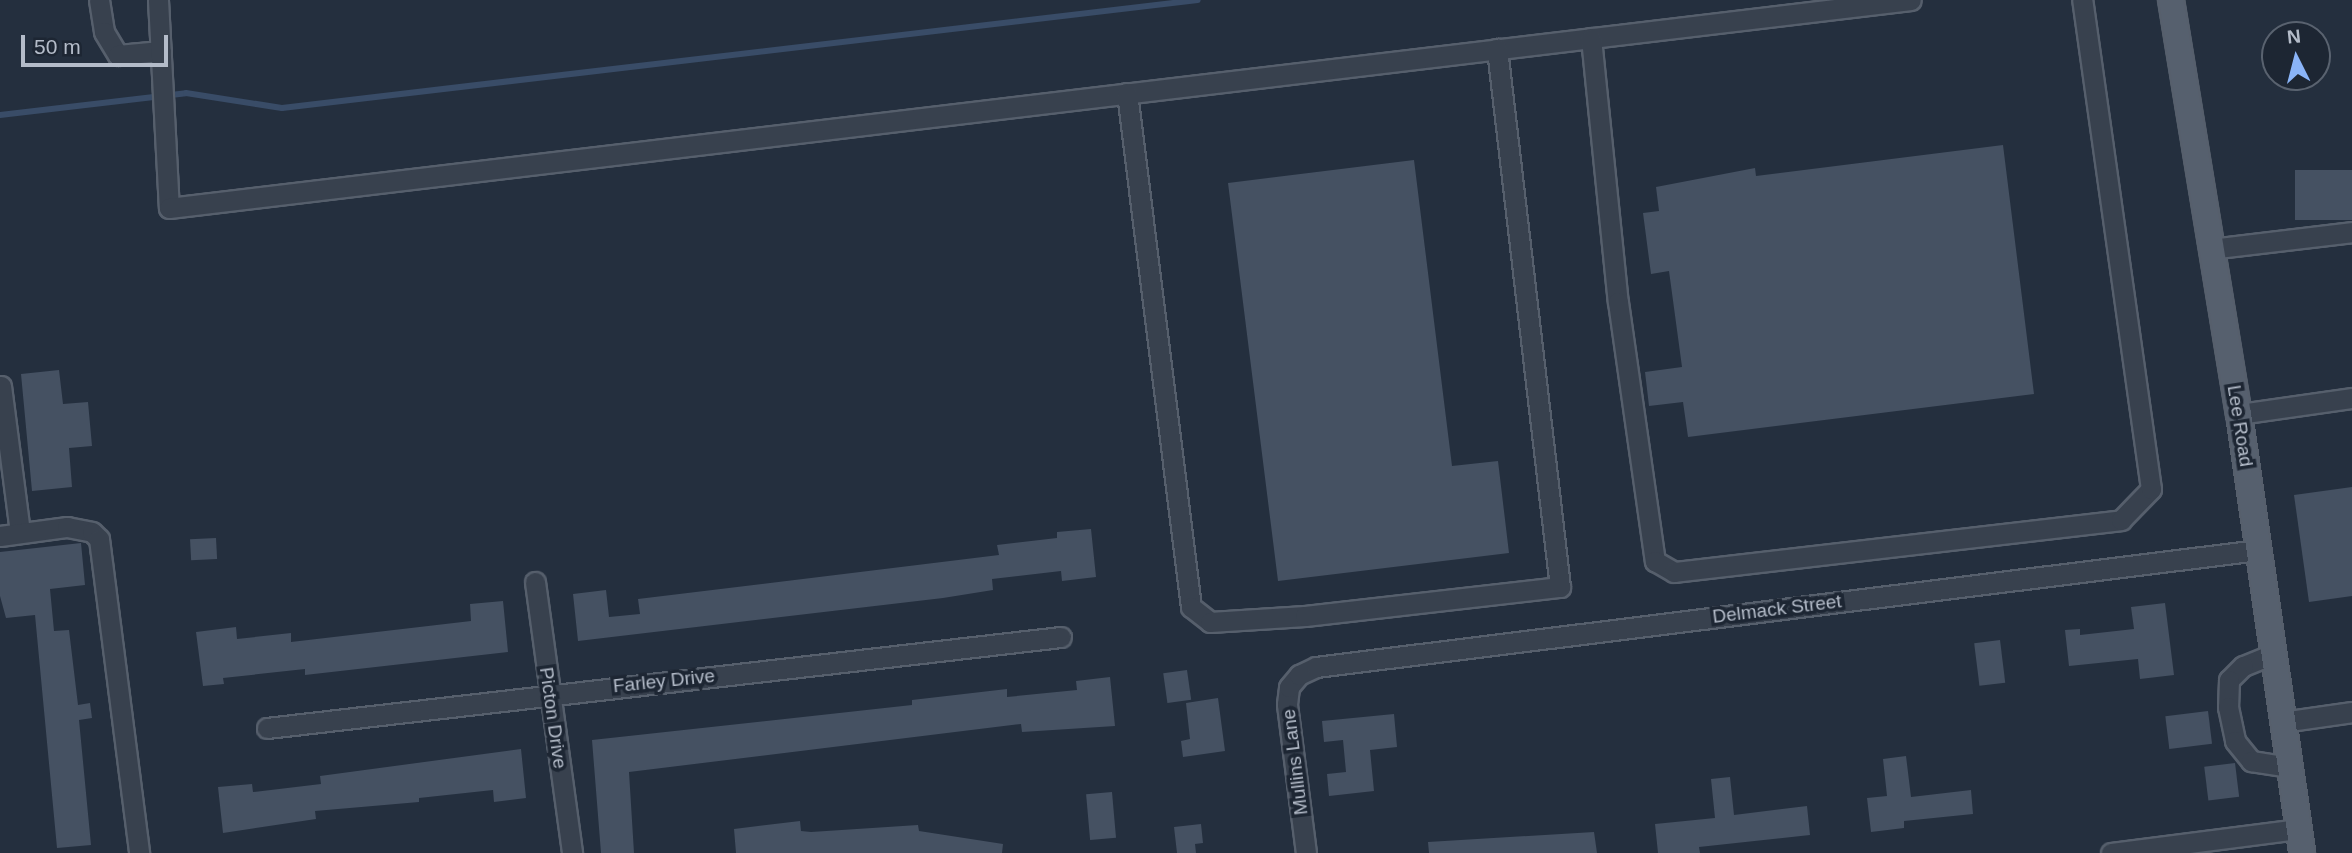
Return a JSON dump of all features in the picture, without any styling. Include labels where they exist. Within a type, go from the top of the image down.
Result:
[{"type":"main road","name":"Lee Road","points":[[2171,0],[2239,414],[2288,767],[2301,841]]},
{"type":"street","points":[[99,0],[104,32],[118,55],[161,51]]},
{"type":"street","points":[[158,0],[169,208],[1911,0]]},
{"type":"street","points":[[1591,38],[1618,302],[1655,561],[1674,572],[2121,520],[2151,489],[2082,0]]},
{"type":"street","points":[[1127,93],[1191,607],[1210,622],[1305,616],[1560,587],[1497,49]]},
{"type":"street","points":[[2210,249],[2352,232]]},
{"type":"street","points":[[1,386],[10,534],[66,527],[92,532],[99,539],[139,853]]},
{"type":"street","points":[[2239,414],[2352,398]]},
{"type":"street","name":"Delmack Street","points":[[1299,675],[1332,662],[2258,551]]},
{"type":"street","name":"Picton Drive","points":[[535,582],[572,853]]},
{"type":"street","name":"Farley Drive","points":[[267,728],[549,693],[1061,637]]},
{"type":"street","points":[[2273,654],[2242,666],[2229,680],[2228,707],[2235,741],[2250,761],[2288,767]]},
{"type":"street","name":"Mullins Lane","points":[[1299,675],[1289,687],[1287,704],[1306,853]]},
{"type":"street","points":[[2282,722],[2352,712]]},
{"type":"street","points":[[2111,853],[2301,841]]},
{"type":"building","points":[[2003,145],[2034,394],[1688,437],[1683,402],[1649,406],[1645,372],[1682,367],[1669,271],[1651,274],[1643,213],[1659,211],[1656,187],[1755,168],[1756,176]]},
{"type":"building","points":[[1414,160],[1452,466],[1498,461],[1509,553],[1278,581],[1228,183]]},
{"type":"building","points":[[2295,170],[2352,170],[2352,220],[2295,220]]},
{"type":"building","points":[[59,370],[63,404],[88,402],[92,446],[69,448],[72,487],[32,491],[21,374]]},
{"type":"building","points":[[2352,487],[2352,596],[2309,602],[2294,495]]},
{"type":"building","points":[[1091,529],[1096,577],[1062,581],[1061,571],[992,579],[993,590],[943,598],[578,641],[573,594],[606,590],[609,617],[640,614],[638,599],[999,555],[997,545],[1057,538],[1057,532]]},
{"type":"building","points":[[216,538],[217,559],[191,560],[190,539]]},
{"type":"building","points":[[81,543],[85,585],[50,589],[54,631],[69,630],[78,705],[90,703],[92,718],[79,720],[91,845],[57,848],[35,615],[6,618],[0,596],[0,552]]},
{"type":"building","points":[[503,601],[508,652],[305,675],[305,669],[223,678],[224,684],[203,686],[196,632],[236,627],[237,639],[291,633],[291,642],[471,621],[470,604]]},
{"type":"building","points":[[2165,603],[2174,675],[2140,679],[2138,659],[2069,666],[2065,630],[2080,629],[2080,635],[2134,629],[2131,607]]},
{"type":"building","points":[[2000,640],[2005,683],[1979,686],[1974,643]]},
{"type":"building","points":[[1187,670],[1191,700],[1167,703],[1163,673]]},
{"type":"building","points":[[1110,677],[1115,726],[1022,732],[1021,724],[629,772],[634,853],[601,853],[592,740],[912,705],[912,700],[1007,689],[1007,697],[1077,690],[1076,681]]},
{"type":"building","points":[[1218,698],[1225,751],[1183,757],[1181,741],[1190,739],[1186,703]]},
{"type":"building","points":[[2208,711],[2212,744],[2169,749],[2165,716]]},
{"type":"building","points":[[1394,714],[1397,747],[1370,750],[1374,791],[1329,796],[1327,774],[1346,772],[1343,740],[1324,742],[1322,721]]},
{"type":"building","points":[[521,749],[526,798],[494,802],[493,790],[419,798],[419,802],[315,811],[316,819],[223,833],[218,787],[252,784],[253,792],[321,784],[320,776]]},
{"type":"building","points":[[1906,756],[1911,797],[1971,790],[1973,814],[1904,821],[1904,828],[1871,832],[1867,798],[1887,796],[1883,759]]},
{"type":"building","points":[[2235,763],[2239,797],[2208,801],[2204,767]]},
{"type":"building","points":[[1730,777],[1734,815],[1807,806],[1810,835],[1699,847],[1700,853],[1658,853],[1655,824],[1715,818],[1711,779]]},
{"type":"building","points":[[1112,792],[1116,838],[1090,840],[1086,794]]},
{"type":"building","points":[[800,821],[801,831],[811,832],[918,825],[919,831],[1003,844],[1002,853],[736,853],[734,829]]},
{"type":"building","points":[[1201,824],[1203,843],[1195,844],[1196,853],[1177,853],[1174,827]]},
{"type":"building","points":[[1594,832],[1597,853],[1429,853],[1428,842]]},
{"type":"waterway","points":[[0,115],[186,93],[282,108],[1198,0]]}]
